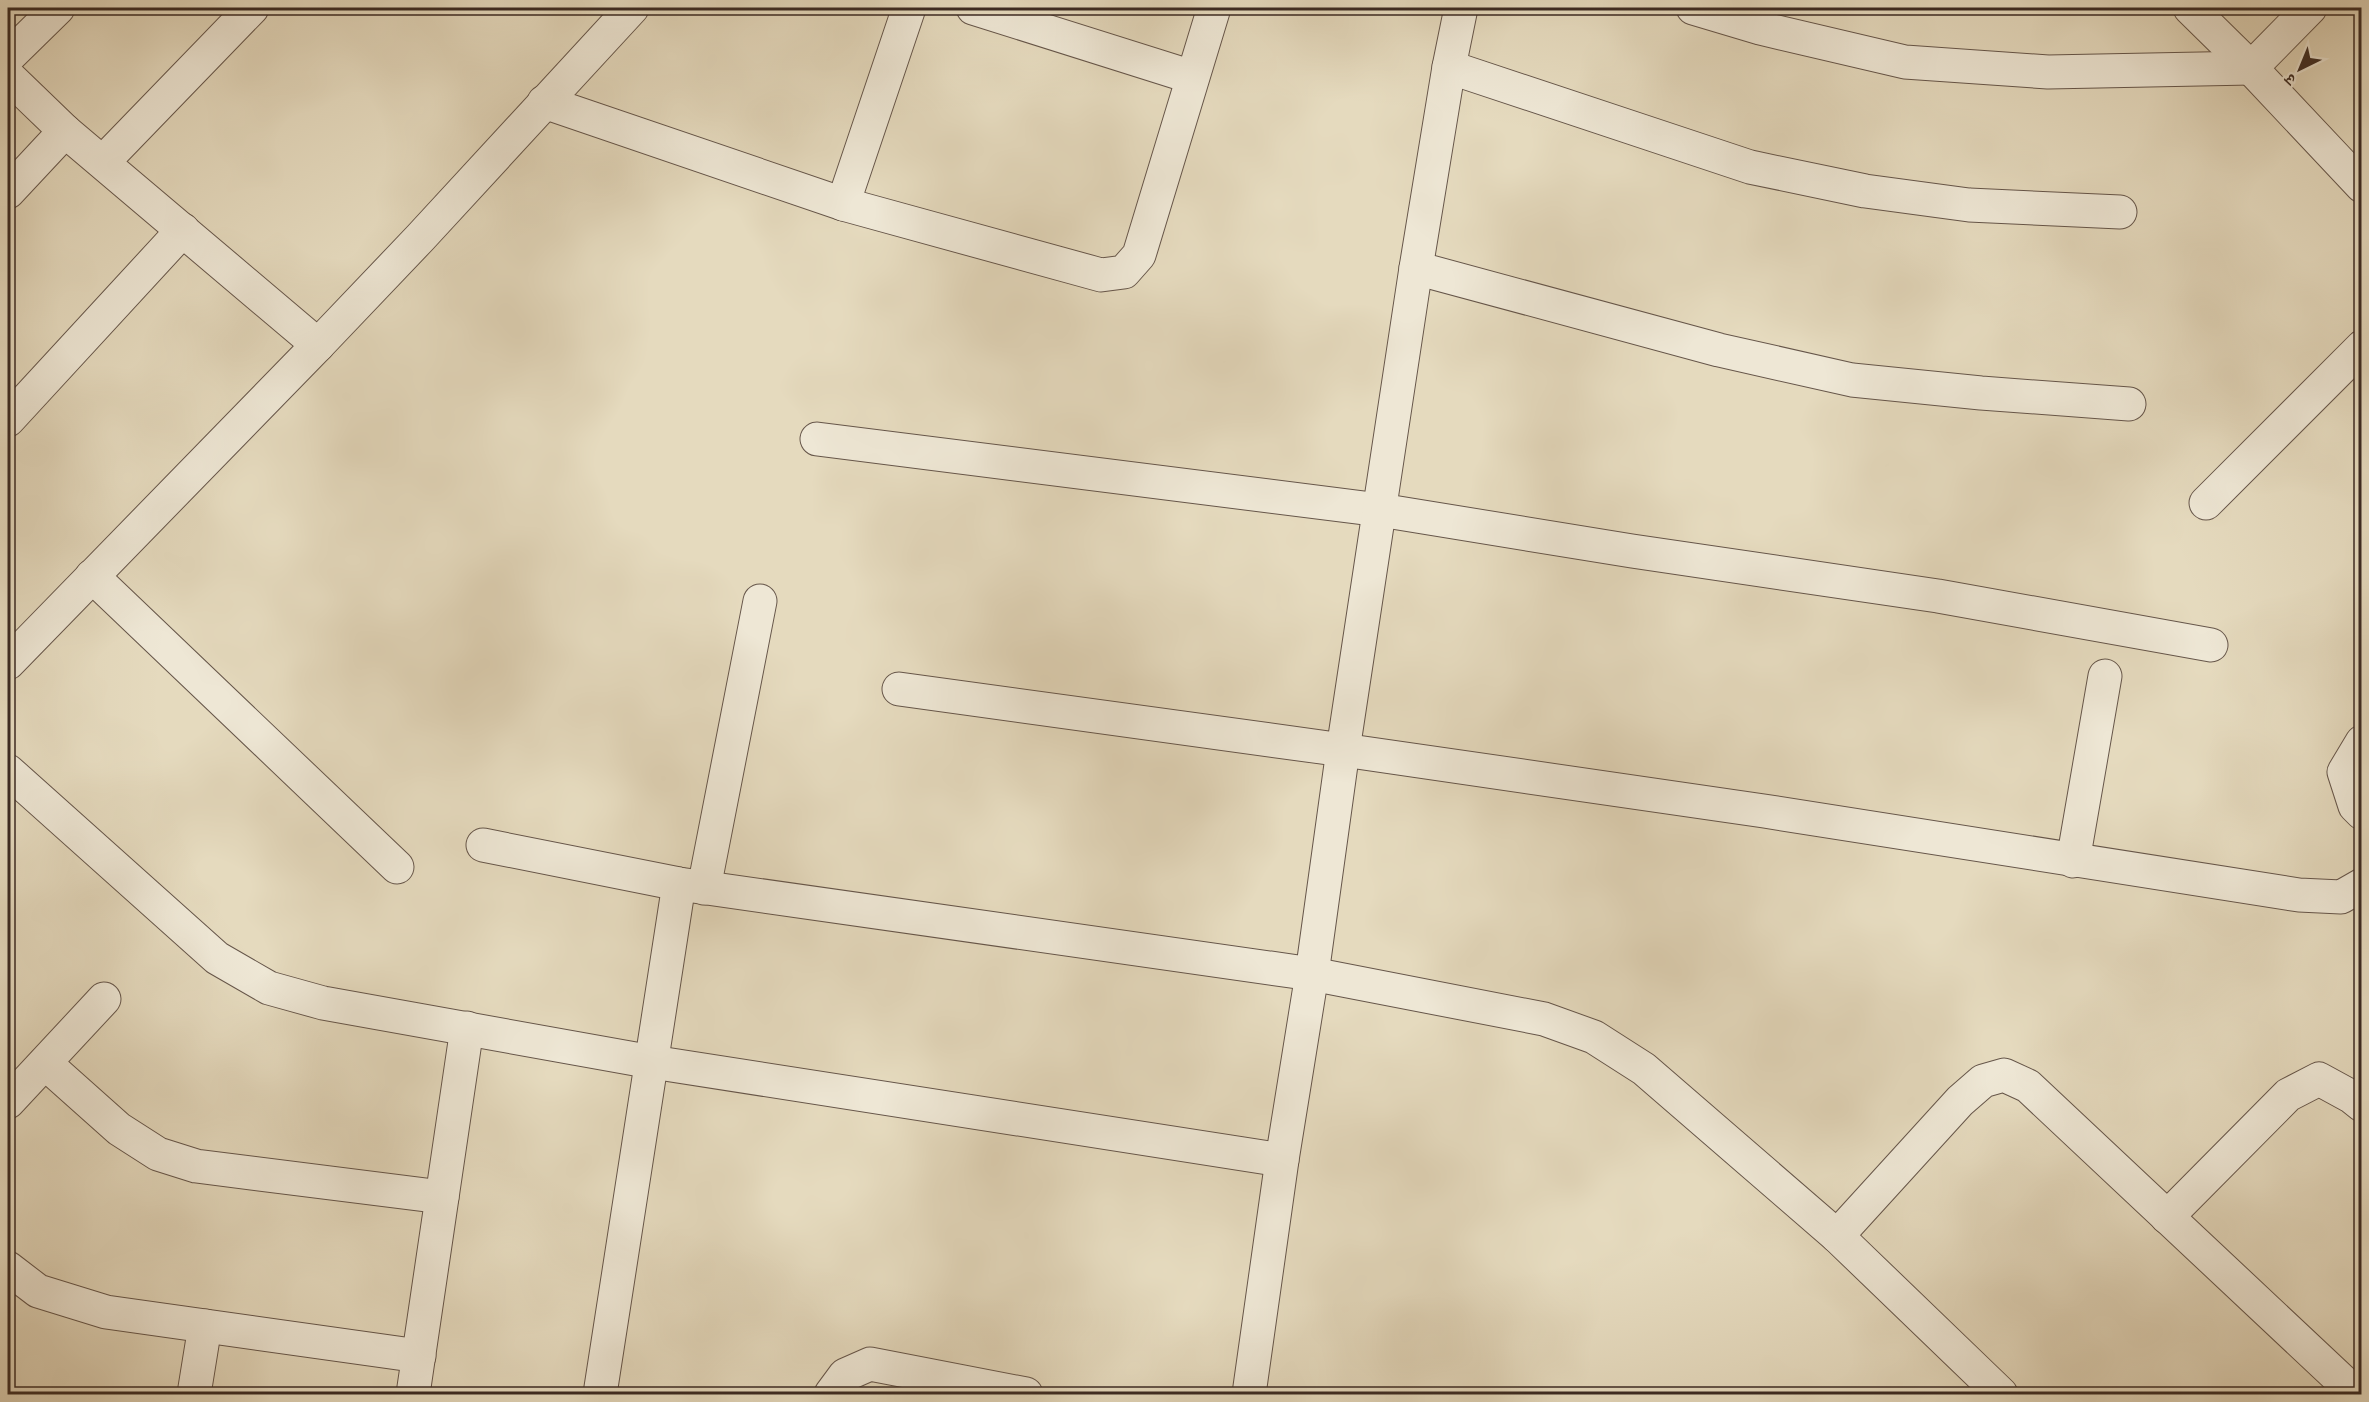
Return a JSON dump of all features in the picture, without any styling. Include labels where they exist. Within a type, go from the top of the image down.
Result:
[{"type":"street","points":[[8,57],[58,8]]},
{"type":"street","points":[[103,162],[252,8]]},
{"type":"street","points":[[8,663],[420,238],[632,8]]},
{"type":"street","points":[[843,204],[909,8]]},
{"type":"street","points":[[973,8],[1192,77]]},
{"type":"street","points":[[544,102],[843,204],[1101,275],[1124,272],[1139,255],[1214,8]]},
{"type":"street","points":[[1249,1395],[1282,1160],[1312,974],[1343,750],[1416,268],[1461,8]]},
{"type":"street","points":[[1693,8],[1760,28],[1905,62],[2049,72],[2251,68],[2310,8]]},
{"type":"street","points":[[2190,8],[2251,68],[2361,186]]},
{"type":"street","points":[[1449,67],[1750,167],[1865,191],[1969,205],[2120,212]]},
{"type":"street","points":[[8,76],[65,131],[318,345]]},
{"type":"street","points":[[8,192],[65,131]]},
{"type":"street","points":[[8,420],[183,230]]},
{"type":"street","points":[[1416,268],[1719,350],[1852,380],[1981,393],[2129,404]]},
{"type":"street","points":[[2206,503],[2361,347]]},
{"type":"street","points":[[818,439],[1380,510],[1632,551],[1938,596],[2211,645]]},
{"type":"street","points":[[92,576],[397,867]]},
{"type":"street","points":[[600,1395],[652,1062],[691,886],[760,602]]},
{"type":"street","points":[[2073,861],[2105,676]]},
{"type":"street","points":[[899,689],[1343,750],[1752,810],[2300,895],[2341,897],[2361,885]]},
{"type":"street","points":[[2361,742],[2344,772],[2355,806],[2361,813]]},
{"type":"street","points":[[8,771],[217,958],[269,988],[323,1003],[652,1062],[1282,1160]]},
{"type":"street","points":[[483,846],[691,886],[1312,974],[1544,1019],[1594,1037],[1644,1069],[1837,1236],[2001,1395]]},
{"type":"street","points":[[8,1102],[104,999]]},
{"type":"street","points":[[413,1395],[467,1028]]},
{"type":"street","points":[[45,1063],[119,1129],[158,1154],[196,1166],[442,1197]]},
{"type":"street","points":[[1837,1236],[1960,1101],[1983,1081],[2004,1075],[2028,1086],[2356,1395]]},
{"type":"street","points":[[2167,1216],[2288,1095],[2319,1079],[2352,1097],[2361,1105]]},
{"type":"street","points":[[8,1268],[38,1291],[106,1312],[419,1356]]},
{"type":"street","points":[[195,1395],[205,1326]]},
{"type":"street","points":[[831,1395],[845,1375],[870,1364],[1018,1394]]}]
